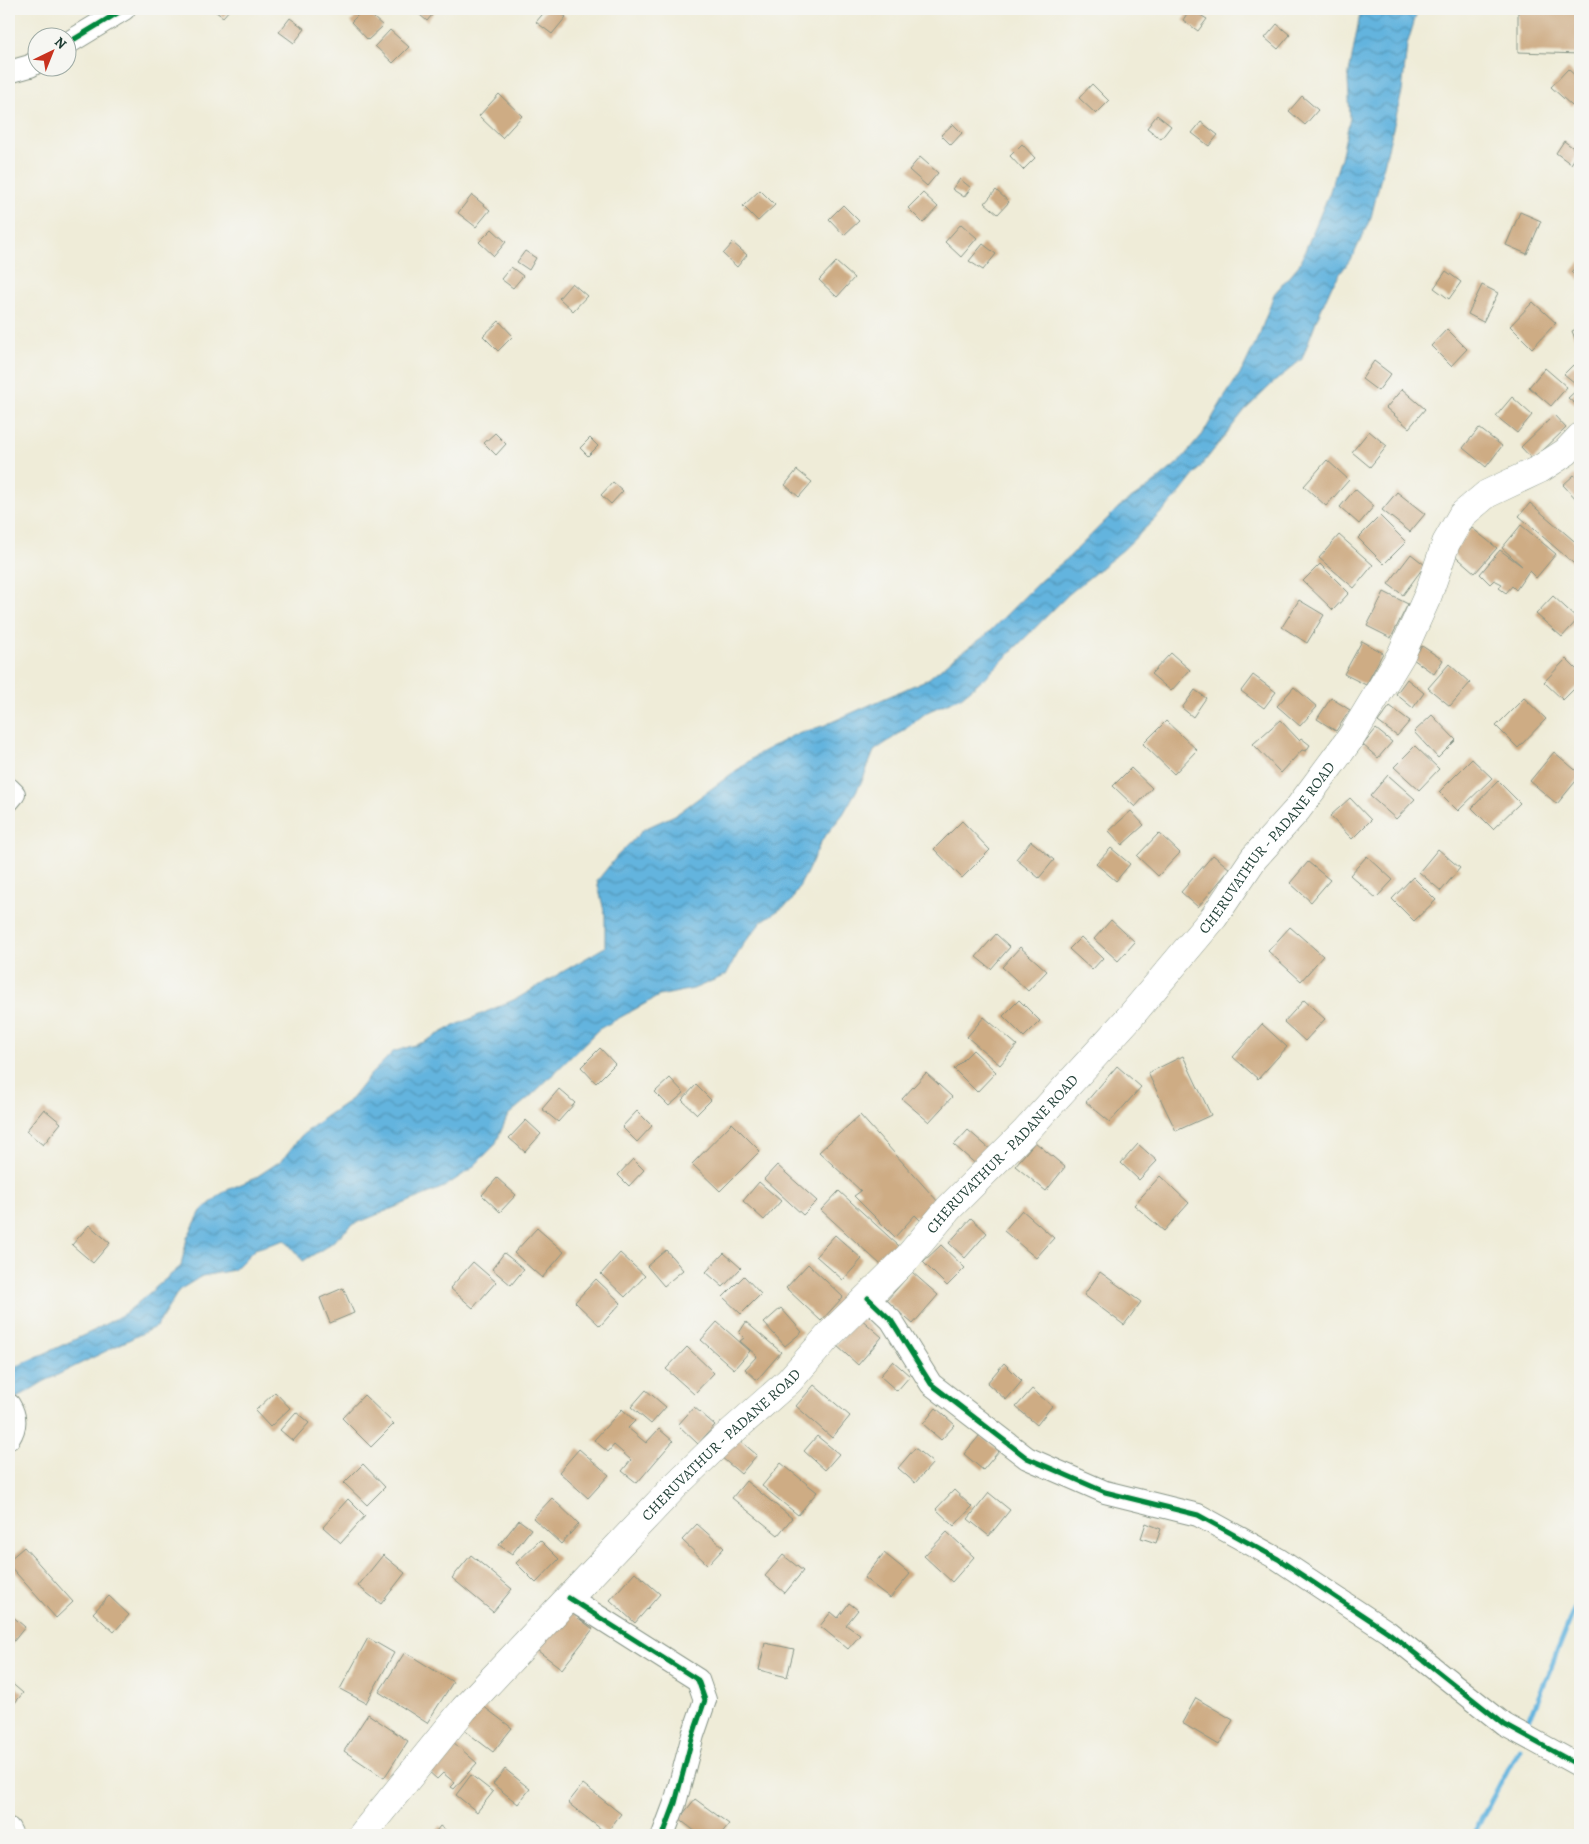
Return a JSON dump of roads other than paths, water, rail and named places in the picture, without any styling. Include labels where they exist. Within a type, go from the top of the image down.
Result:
[{"type":"main road","name":"CHERUVATHUR - PADANE ROAD","points":[[362,1835],[464,1709],[675,1486],[720,1442],[789,1380],[831,1333],[908,1257],[949,1208],[1025,1132],[1129,1018],[1214,918],[1254,858],[1297,810],[1352,736],[1401,655],[1428,595],[1446,543],[1462,515],[1487,494],[1540,469],[1566,452],[1580,437]]},
{"type":"street","points":[[78,37],[124,9]]},
{"type":"street","points":[[9,72],[28,67]]},
{"type":"street","points":[[9,789],[14,794],[9,800]]},
{"type":"street","points":[[868,1298],[891,1320],[931,1384],[1027,1458],[1105,1492],[1198,1515],[1270,1555],[1388,1632],[1505,1725],[1580,1766]]},
{"type":"street","points":[[9,1438],[14,1427],[11,1409]]},
{"type":"street","points":[[569,1598],[698,1680],[705,1700],[693,1734],[675,1803],[663,1835]]},
{"type":"street","points":[[9,1829],[12,1835]]},
{"type":"water","points":[[1361,9],[1418,9],[1407,45],[1402,92],[1371,217],[1354,254],[1332,285],[1302,359],[1244,411],[1176,498],[1124,549],[1069,594],[988,675],[961,697],[927,712],[874,751],[862,781],[843,814],[822,840],[791,902],[762,921],[742,946],[726,975],[693,989],[659,996],[599,1029],[532,1095],[508,1115],[495,1145],[471,1169],[444,1187],[352,1225],[329,1245],[303,1261],[285,1240],[255,1249],[234,1270],[202,1276],[179,1290],[157,1326],[43,1382],[9,1403],[9,1370],[93,1331],[127,1312],[181,1266],[187,1238],[201,1211],[225,1191],[255,1178],[282,1160],[301,1136],[351,1099],[371,1074],[393,1052],[424,1042],[454,1026],[518,998],[605,947],[605,915],[597,881],[618,855],[644,829],[677,814],[760,753],[792,736],[825,725],[928,679],[985,636],[1119,507],[1150,486],[1179,462],[1203,434],[1243,369],[1260,333],[1274,294],[1299,265],[1329,194],[1341,158],[1350,118],[1348,79]]},
{"type":"waterway","points":[[1529,1721],[1580,1595]]},
{"type":"waterway","points":[[1473,1835],[1519,1748]]}]
